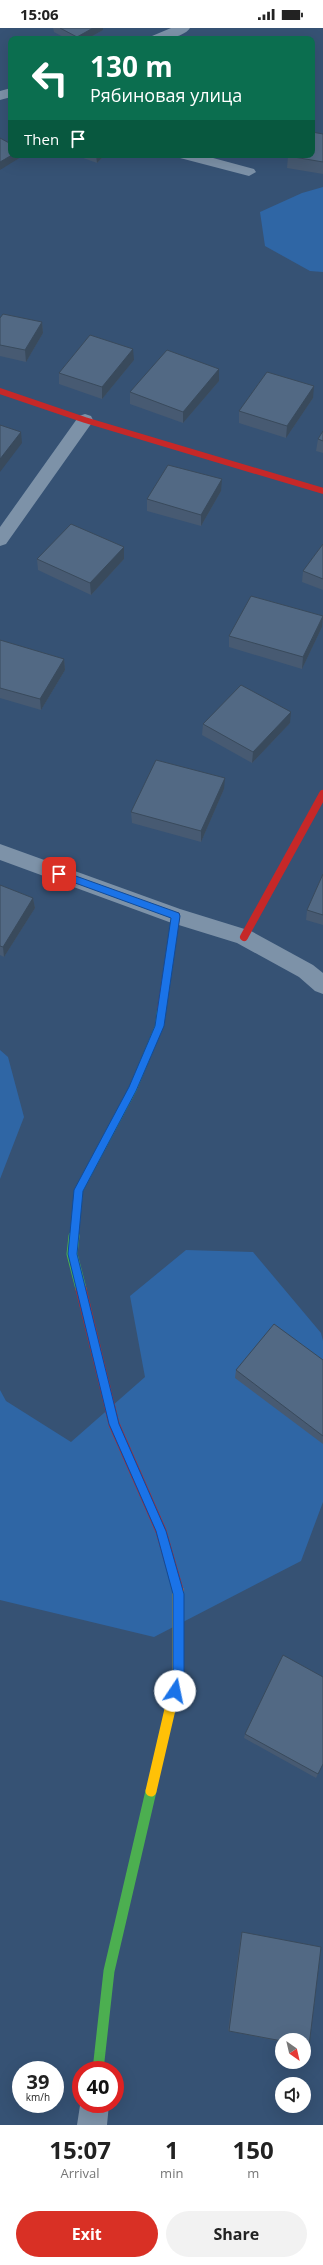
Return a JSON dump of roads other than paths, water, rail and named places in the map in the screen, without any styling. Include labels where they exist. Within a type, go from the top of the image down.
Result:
[{"type":"street","points":[[164,36],[183,28]]},
{"type":"street","points":[[196,158],[249,172]]},
{"type":"street","points":[[0,391],[85,420],[323,492]]},
{"type":"street","points":[[0,540],[85,420]]},
{"type":"street","points":[[244,937],[323,794]]},
{"type":"street","points":[[0,852],[176,916],[244,937],[306,971],[323,985]]},
{"type":"street","points":[[99,2061],[109,1971],[178,1675],[178,1594],[161,1531],[114,1424],[72,1254],[79,1190],[133,1089],[159,1026],[176,916]]},
{"type":"street","points":[[92,2125],[93,2113]]}]
